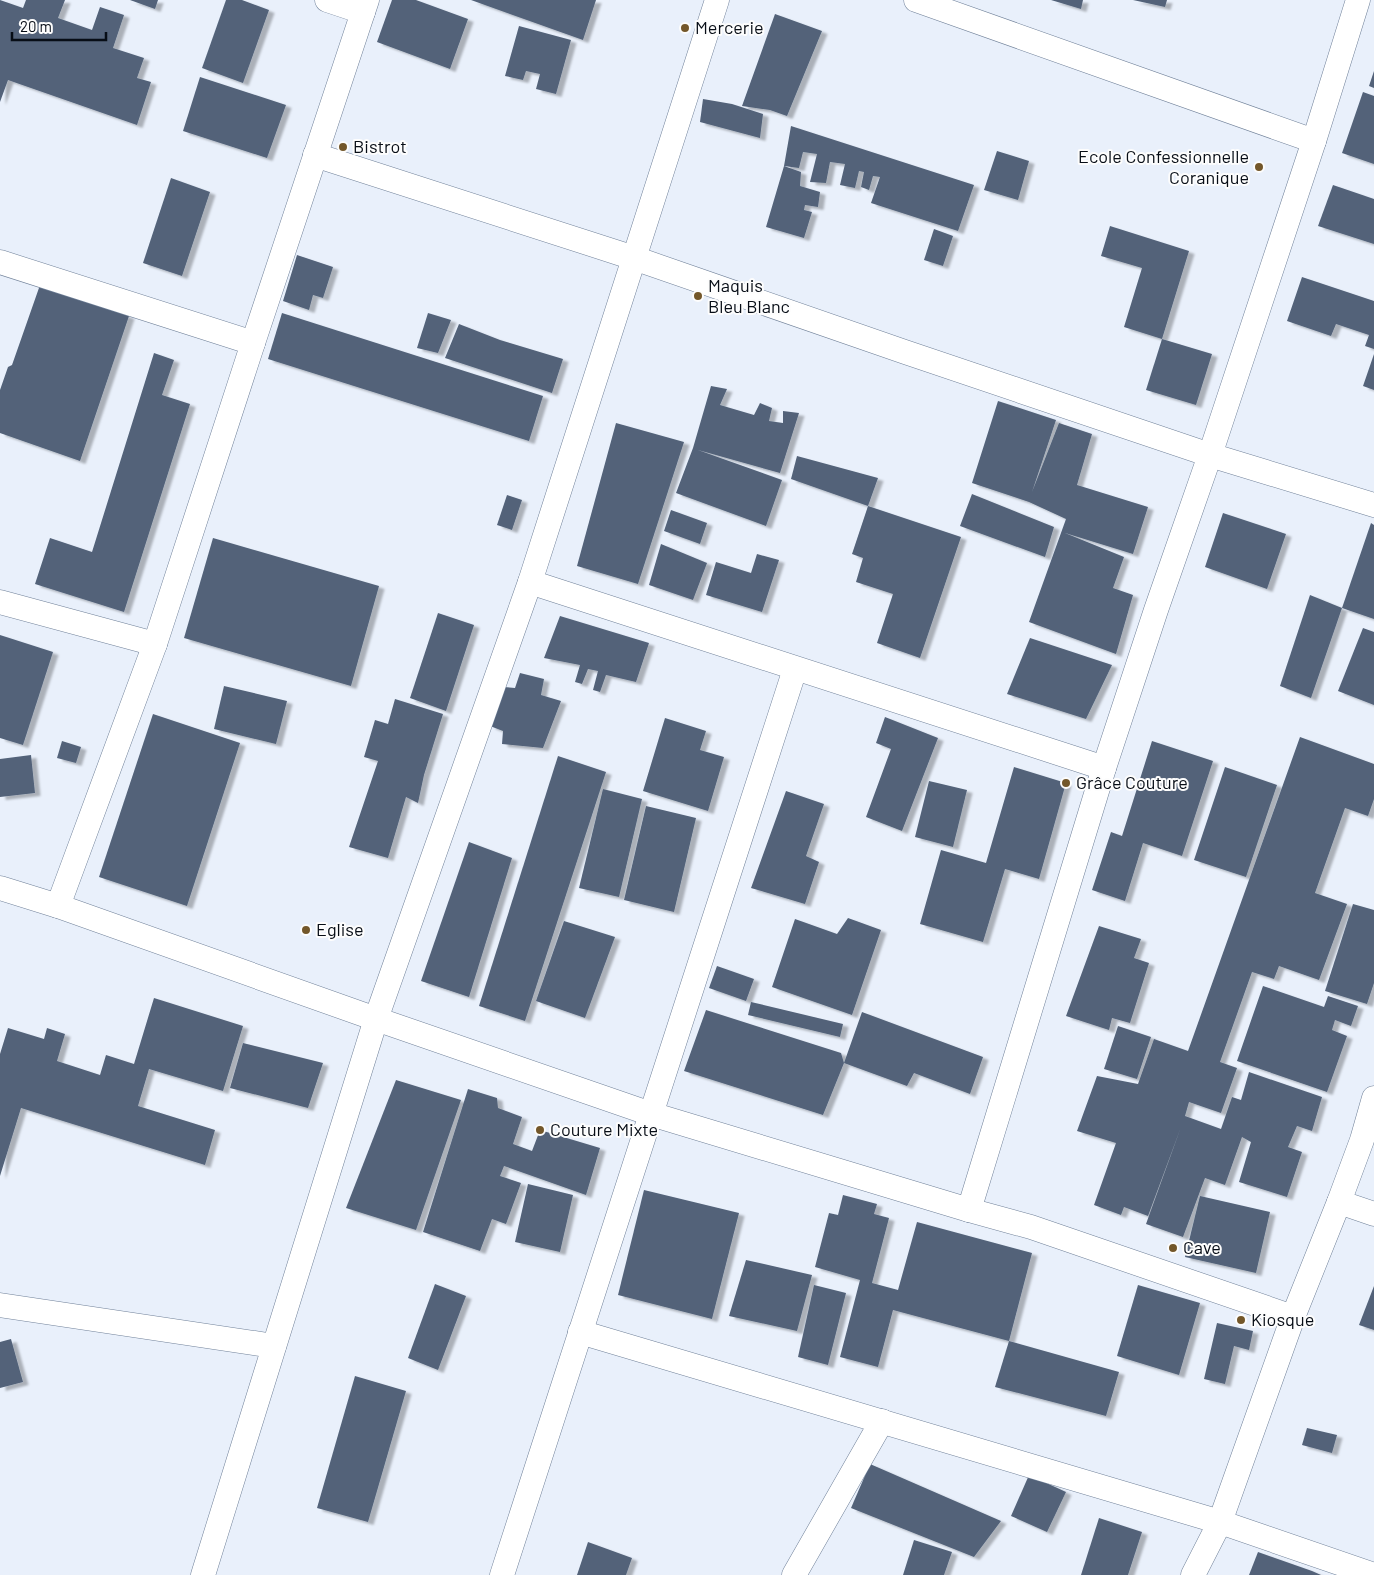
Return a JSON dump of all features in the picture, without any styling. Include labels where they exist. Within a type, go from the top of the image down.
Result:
[{"type":"street","points":[[58,906],[155,644],[252,343],[365,6],[327,0]]},
{"type":"street","points":[[203,1575],[376,1019],[530,582],[717,0]]},
{"type":"street","points":[[916,0],[1314,141]]},
{"type":"street","points":[[969,1210],[1104,768],[1314,141],[1358,0]]},
{"type":"street","points":[[315,155],[634,258],[1210,455],[1374,505]]},
{"type":"street","points":[[0,262],[252,343]]},
{"type":"street","points":[[530,582],[1104,768]]},
{"type":"street","points":[[0,602],[155,644]]},
{"type":"street","points":[[502,1575],[795,669]]},
{"type":"street","points":[[0,888],[58,906],[651,1114],[1031,1227],[1293,1316]]},
{"type":"street","points":[[1193,1575],[1220,1522],[1293,1316],[1362,1140],[1374,1098]]},
{"type":"street","points":[[1339,1202],[1374,1214]]},
{"type":"street","points":[[0,1305],[274,1346]]},
{"type":"street","points":[[580,1332],[1220,1522],[1374,1575]]},
{"type":"street","points":[[794,1575],[882,1422]]},
{"type":"building","points":[[0,0],[23,8],[26,0],[65,0],[58,18],[92,30],[100,7],[124,15],[113,48],[144,58],[137,78],[151,82],[137,125],[8,80],[0,102]]},
{"type":"building","points":[[130,0],[158,0],[155,9]]},
{"type":"building","points":[[226,0],[242,0],[269,10],[243,83],[202,68]]},
{"type":"building","points":[[392,0],[416,0],[468,19],[450,69],[377,42]]},
{"type":"building","points":[[471,0],[596,0],[583,40]]},
{"type":"building","points":[[1051,0],[1083,0],[1081,9]]},
{"type":"building","points":[[1133,0],[1167,0],[1165,7]]},
{"type":"building","points":[[775,14],[822,31],[787,116],[770,110],[742,106]]},
{"type":"building","points":[[519,26],[571,40],[556,94],[536,89],[540,74],[526,71],[523,80],[505,76]]},
{"type":"building","points":[[1374,71],[1374,88],[1369,86]]},
{"type":"building","points":[[200,77],[286,105],[267,158],[183,131]]},
{"type":"building","points":[[1363,92],[1374,96],[1374,164],[1342,153]]},
{"type":"building","points":[[703,99],[732,104],[763,114],[760,138],[700,122]]},
{"type":"building","points":[[791,126],[974,185],[958,231],[871,203],[880,177],[873,176],[869,190],[861,187],[864,172],[859,171],[855,188],[840,185],[845,164],[830,162],[826,183],[810,182],[817,154],[803,152],[799,168],[784,166]]},
{"type":"building","points":[[997,151],[1029,161],[1018,200],[984,190]]},
{"type":"building","points":[[784,166],[801,172],[800,186],[820,192],[818,207],[805,205],[804,210],[812,212],[804,238],[766,227]]},
{"type":"building","points":[[171,178],[210,192],[182,276],[143,263]]},
{"type":"building","points":[[1333,185],[1374,199],[1374,244],[1318,226]]},
{"type":"building","points":[[1110,226],[1189,251],[1162,339],[1124,327],[1142,268],[1101,256]]},
{"type":"building","points":[[934,229],[953,236],[943,266],[924,260]]},
{"type":"building","points":[[297,255],[333,267],[323,298],[313,295],[309,310],[283,301]]},
{"type":"building","points":[[1302,277],[1374,301],[1374,349],[1365,346],[1369,335],[1336,324],[1331,336],[1287,321]]},
{"type":"building","points":[[40,285],[129,316],[80,461],[0,433],[0,390],[8,367],[12,365]]},
{"type":"building","points":[[282,313],[543,396],[529,441],[268,359]]},
{"type":"building","points":[[428,313],[451,320],[438,353],[417,348]]},
{"type":"building","points":[[459,324],[500,340],[563,359],[552,393],[445,358]]},
{"type":"building","points":[[1162,339],[1212,354],[1196,405],[1146,390]]},
{"type":"building","points":[[154,353],[174,360],[162,395],[190,404],[124,612],[35,584],[50,538],[92,552]]},
{"type":"building","points":[[1374,354],[1374,390],[1363,386]]},
{"type":"building","points":[[711,386],[727,389],[720,405],[754,415],[760,403],[772,408],[769,421],[783,423],[783,411],[799,413],[780,473],[698,450],[782,480],[766,526],[676,493],[693,448]]},
{"type":"building","points":[[998,401],[1056,420],[1032,492],[1059,423],[1092,434],[1077,485],[1148,507],[1133,554],[1065,533],[1124,557],[1113,588],[1133,595],[1116,654],[1029,622],[1066,519],[1029,502],[972,483]]},
{"type":"building","points":[[616,423],[684,442],[638,584],[577,566]]},
{"type":"building","points":[[797,456],[878,478],[868,506],[791,479]]},
{"type":"building","points":[[972,494],[1054,527],[1045,557],[960,526]]},
{"type":"building","points":[[507,495],[522,500],[512,530],[497,525]]},
{"type":"building","points":[[868,506],[961,537],[920,658],[877,643],[893,594],[856,582],[863,558],[852,554]]},
{"type":"building","points":[[671,510],[707,523],[700,544],[664,531]]},
{"type":"building","points":[[1223,513],[1286,534],[1267,589],[1205,567]]},
{"type":"building","points":[[1371,523],[1374,525],[1374,619],[1342,608]]},
{"type":"building","points":[[213,538],[379,586],[351,686],[184,638]]},
{"type":"building","points":[[661,544],[707,563],[693,600],[649,585]]},
{"type":"building","points":[[757,554],[779,560],[762,612],[706,595],[716,562],[751,573]]},
{"type":"building","points":[[1310,595],[1342,608],[1311,698],[1280,686]]},
{"type":"building","points":[[438,613],[474,625],[446,711],[410,698]]},
{"type":"building","points":[[560,616],[649,643],[636,682],[606,675],[600,692],[593,690],[598,671],[588,669],[582,684],[575,682],[580,665],[544,658]]},
{"type":"building","points":[[1363,628],[1374,632],[1374,705],[1338,691]]},
{"type":"building","points":[[0,635],[53,652],[23,745],[0,738]]},
{"type":"building","points":[[1030,638],[1112,665],[1086,719],[1007,694]]},
{"type":"building","points":[[520,673],[544,679],[541,695],[561,701],[543,748],[502,744],[503,731],[490,726],[504,687],[515,688]]},
{"type":"building","points":[[224,686],[287,701],[276,744],[214,729]]},
{"type":"building","points":[[395,699],[443,714],[424,775],[418,803],[406,797],[388,858],[349,847],[378,761],[364,757],[375,720],[388,724]]},
{"type":"building","points":[[153,714],[240,743],[187,906],[99,877]]},
{"type":"building","points":[[885,717],[938,738],[902,831],[866,817],[891,749],[876,743]]},
{"type":"building","points":[[665,718],[706,731],[700,750],[724,757],[708,811],[643,791]]},
{"type":"building","points":[[1300,737],[1374,764],[1374,799],[1368,816],[1345,808],[1315,893],[1347,904],[1319,980],[1279,966],[1274,979],[1252,972],[1220,1062],[1237,1068],[1221,1113],[1189,1102],[1185,1116],[1221,1129],[1232,1097],[1241,1100],[1249,1072],[1322,1097],[1312,1131],[1297,1126],[1288,1147],[1302,1152],[1287,1197],[1239,1182],[1251,1142],[1242,1137],[1225,1185],[1205,1178],[1183,1237],[1146,1224],[1181,1127],[1148,1216],[1124,1207],[1121,1215],[1094,1205],[1116,1143],[1077,1131],[1097,1076],[1138,1084],[1154,1039],[1188,1051]]},
{"type":"building","points":[[62,741],[81,747],[76,763],[57,758]]},
{"type":"building","points":[[1152,741],[1213,761],[1182,856],[1143,843],[1125,901],[1092,890],[1111,832],[1122,836]]},
{"type":"building","points":[[31,755],[35,793],[0,797],[0,759]]},
{"type":"building","points":[[558,756],[606,772],[525,1021],[479,1006]]},
{"type":"building","points":[[1014,767],[1066,783],[1039,879],[1005,869],[983,942],[920,924],[941,850],[986,863]]},
{"type":"building","points":[[1225,767],[1277,785],[1246,877],[1194,860]]},
{"type":"building","points":[[929,781],[967,790],[953,847],[915,837]]},
{"type":"building","points":[[603,789],[642,799],[619,897],[579,888]]},
{"type":"building","points":[[786,791],[824,804],[806,856],[819,862],[805,904],[751,888]]},
{"type":"building","points":[[646,806],[696,818],[674,912],[624,900]]},
{"type":"building","points":[[469,842],[512,858],[469,997],[421,981]]},
{"type":"building","points":[[1353,904],[1374,910],[1374,983],[1367,1004],[1325,991]]},
{"type":"building","points":[[848,918],[881,930],[852,1015],[772,987],[795,919],[837,934]]},
{"type":"building","points":[[564,921],[615,937],[585,1018],[536,1001]]},
{"type":"building","points":[[1099,926],[1141,939],[1134,958],[1149,963],[1130,1023],[1112,1018],[1109,1030],[1066,1016]]},
{"type":"building","points":[[717,966],[754,979],[746,1001],[709,988]]},
{"type":"building","points":[[1263,986],[1324,1007],[1328,996],[1358,1006],[1351,1026],[1335,1020],[1332,1030],[1347,1036],[1327,1092],[1237,1061]]},
{"type":"building","points":[[154,998],[243,1026],[223,1091],[149,1069],[138,1106],[215,1130],[205,1165],[21,1108],[0,1176],[0,1054],[8,1028],[44,1039],[47,1028],[65,1034],[57,1061],[100,1075],[106,1055],[134,1064]]},
{"type":"building","points":[[751,1002],[843,1024],[840,1037],[748,1015]]},
{"type":"building","points":[[706,1010],[841,1053],[844,1063],[823,1115],[684,1071]]},
{"type":"building","points":[[862,1012],[983,1057],[970,1094],[914,1073],[907,1086],[844,1063]]},
{"type":"building","points":[[1118,1026],[1151,1037],[1137,1079],[1104,1069]]},
{"type":"building","points":[[243,1043],[323,1063],[308,1108],[230,1088]]},
{"type":"building","points":[[396,1080],[461,1100],[416,1230],[346,1208]]},
{"type":"building","points":[[468,1089],[497,1098],[498,1108],[522,1117],[513,1144],[532,1151],[540,1130],[600,1148],[586,1195],[504,1166],[500,1176],[521,1183],[506,1224],[492,1219],[480,1251],[423,1232]]},
{"type":"building","points":[[528,1184],[573,1195],[560,1252],[515,1242]]},
{"type":"building","points":[[644,1190],[739,1213],[712,1319],[618,1295]]},
{"type":"building","points":[[843,1195],[877,1204],[874,1214],[889,1218],[872,1283],[898,1290],[917,1222],[1032,1253],[1009,1341],[893,1310],[878,1367],[840,1357],[860,1280],[815,1267],[829,1213],[838,1215]]},
{"type":"building","points":[[1200,1196],[1270,1212],[1256,1273],[1185,1257]]},
{"type":"building","points":[[746,1260],[812,1275],[797,1331],[729,1316]]},
{"type":"building","points":[[435,1284],[466,1296],[438,1370],[408,1358]]},
{"type":"building","points":[[814,1285],[846,1293],[828,1365],[798,1357]]},
{"type":"building","points":[[1138,1285],[1200,1303],[1179,1375],[1117,1356]]},
{"type":"building","points":[[1374,1286],[1374,1330],[1359,1325]]},
{"type":"building","points":[[1217,1323],[1253,1331],[1249,1350],[1234,1346],[1225,1384],[1204,1379]]},
{"type":"building","points":[[11,1339],[23,1382],[0,1388],[0,1342]]},
{"type":"building","points":[[1009,1341],[1119,1372],[1106,1416],[995,1387]]},
{"type":"building","points":[[355,1376],[406,1391],[368,1522],[317,1508]]},
{"type":"building","points":[[1307,1428],[1337,1435],[1332,1453],[1302,1445]]},
{"type":"building","points":[[870,1464],[1001,1521],[974,1557],[851,1508]]},
{"type":"building","points":[[1029,1475],[1066,1492],[1047,1532],[1011,1516]]},
{"type":"building","points":[[1099,1518],[1142,1532],[1128,1575],[1081,1575]]},
{"type":"building","points":[[914,1540],[952,1552],[944,1575],[903,1575]]},
{"type":"building","points":[[588,1542],[632,1558],[626,1575],[577,1575]]},
{"type":"building","points":[[1258,1552],[1312,1571],[1321,1575],[1249,1575]]},
{"type":"place","name":"Mercerie","points":[[685,28]]},
{"type":"place","name":"Bistrot","points":[[343,147]]},
{"type":"place","name":"Ecole Confessionnelle Coranique","points":[[1259,167]]},
{"type":"place","name":"Maquis Bleu Blanc","points":[[698,296]]},
{"type":"place","name":"Grâce Couture","points":[[1066,783]]},
{"type":"place","name":"Eglise","points":[[306,930]]},
{"type":"place","name":"Couture Mixte","points":[[540,1130]]},
{"type":"place","name":"Cave","points":[[1173,1248]]},
{"type":"place","name":"Kiosque","points":[[1241,1320]]}]
